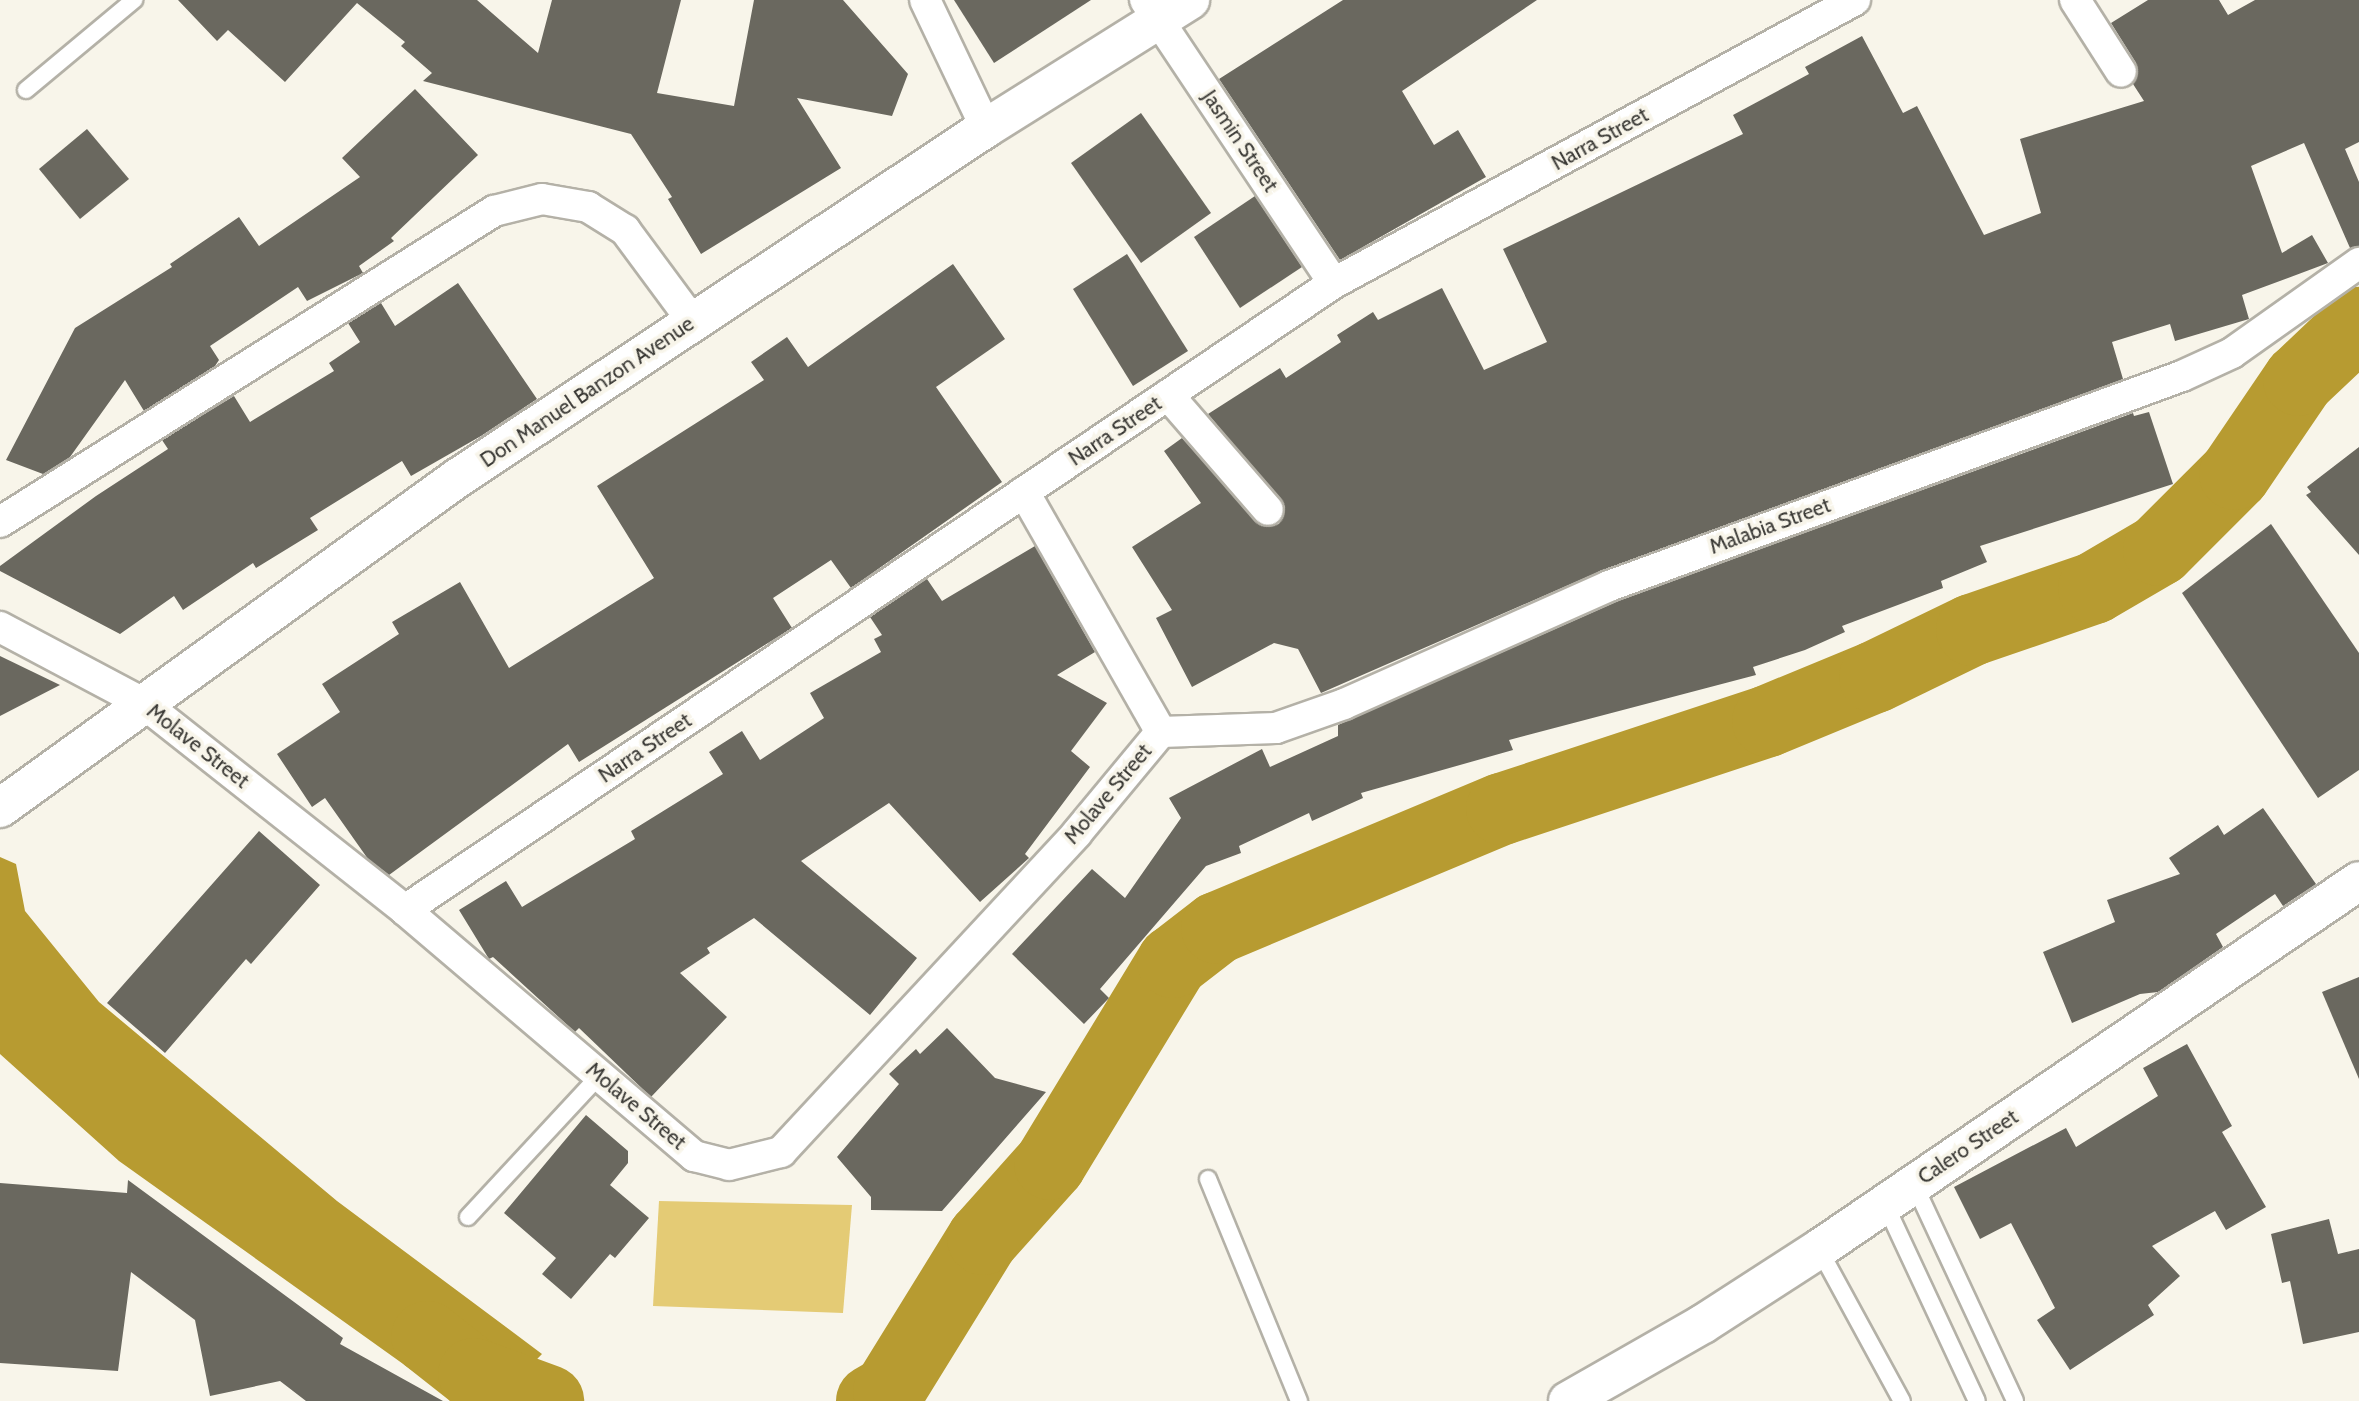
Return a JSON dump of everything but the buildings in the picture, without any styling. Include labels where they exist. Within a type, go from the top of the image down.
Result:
[{"type":"main road","name":"Don Manuel Banzon Avenue","points":[[2,806],[459,477],[1165,7]]},
{"type":"main road","name":"Calero Street","points":[[1568,1401],[1703,1324],[1819,1249],[2359,881]]},
{"type":"street","points":[[925,0],[986,128]]},
{"type":"street","name":"Narra Street","points":[[405,910],[1334,284],[1855,0]]},
{"type":"street","points":[[2075,0],[2121,72]]},
{"type":"street","name":"Jasmin Street","points":[[1165,7],[1334,284]]},
{"type":"street","points":[[0,522],[494,211],[542,199],[588,207],[625,230],[693,322]]},
{"type":"street","name":"Malabia Street","points":[[1161,732],[1287,724],[1344,704],[1609,586],[2182,376],[2232,353],[2359,263]]},
{"type":"street","points":[[1168,395],[1268,510]]},
{"type":"street","name":"Molave Street","points":[[0,627],[143,703],[405,910],[694,1156],[729,1165],[781,1152],[1077,833],[1161,732],[1024,492]]},
{"type":"lane","points":[[26,90],[134,0]]},
{"type":"lane","points":[[468,1217],[600,1075]]},
{"type":"lane","points":[[1208,1179],[1299,1401]]},
{"type":"lane","points":[[1899,1194],[1977,1401]]},
{"type":"lane","points":[[1899,1194],[2015,1401]]},
{"type":"lane","points":[[1819,1249],[1902,1401]]},
{"type":"shaded area","points":[[0,857],[16,864],[25,911],[99,1002],[337,1201],[542,1354],[496,1401],[455,1401],[119,1161],[0,1054]]},
{"type":"shaded area","points":[[659,1201],[852,1205],[843,1313],[653,1306]]},
{"type":"waterway","points":[[872,1401],[889,1391],[983,1239],[1050,1164],[1173,962],[1217,928],[1502,809],[1768,721],[1875,677],[1972,630],[2094,588],[2159,550],[2235,474],[2299,380],[2359,323]]},
{"type":"waterway","points":[[427,1337],[474,1374],[548,1401]]}]
